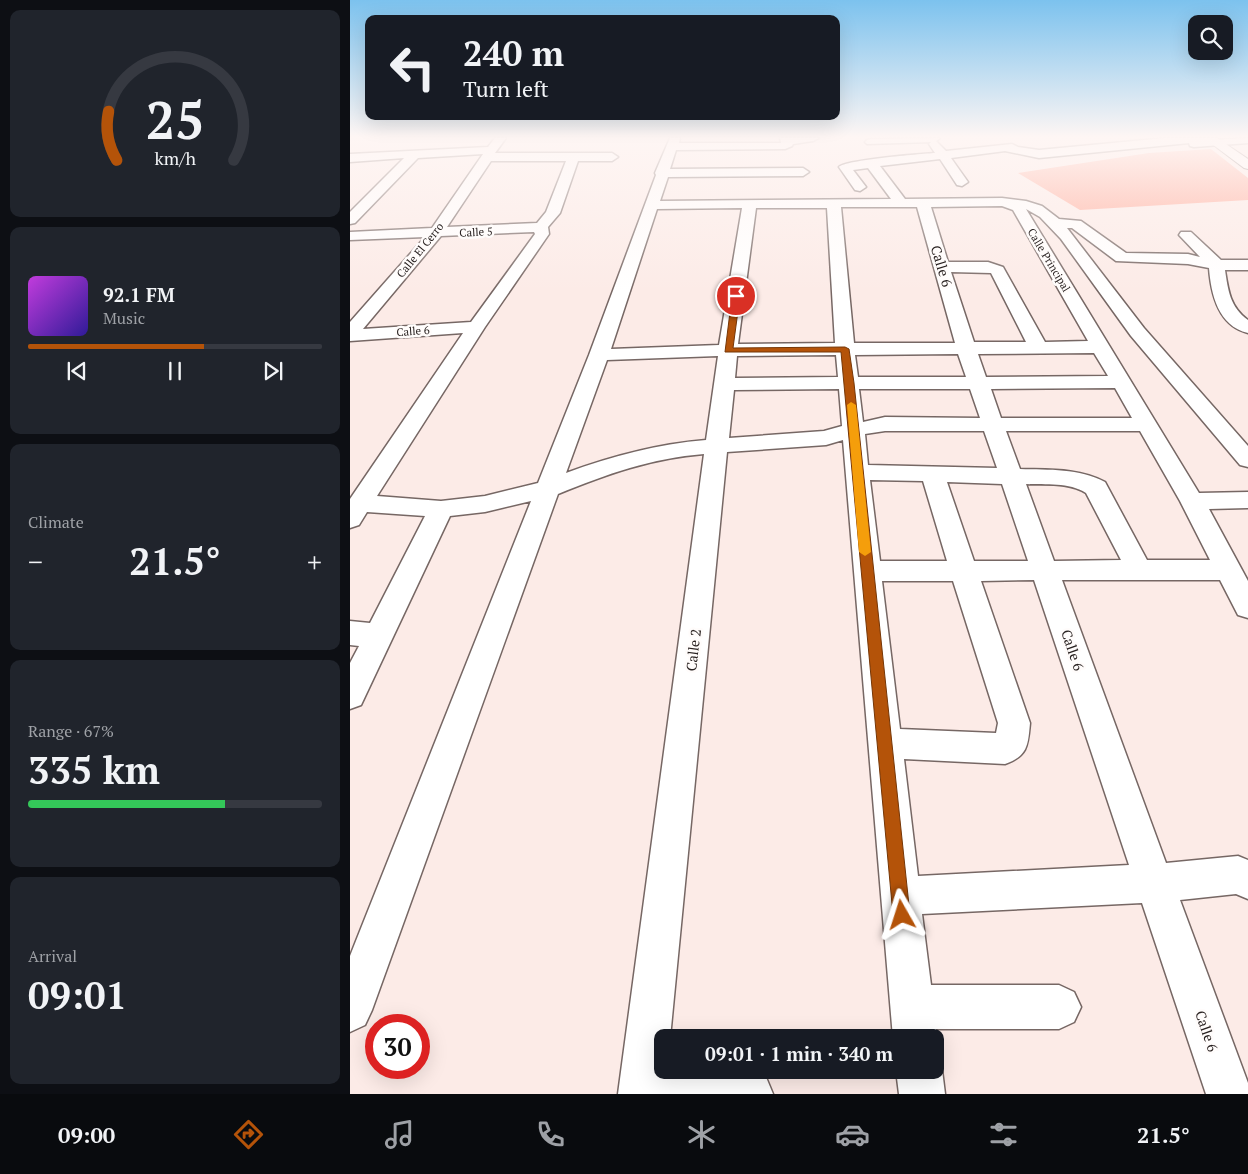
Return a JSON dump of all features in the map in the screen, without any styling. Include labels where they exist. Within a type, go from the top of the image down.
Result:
[{"type":"street","points":[[350,220],[380,189]]},
{"type":"street","name":"Calle El Cerro","points":[[350,334],[434,234],[465,189]]},
{"type":"street","points":[[355,511],[476,327],[542,234],[541,227],[553,213],[562,189]]},
{"type":"street","points":[[350,1010],[599,355],[656,189]]},
{"type":"street","points":[[779,189],[780,205]]},
{"type":"street","name":"Calle 6","points":[[898,189],[912,203],[942,266],[966,348],[1230,1094]]},
{"type":"street","points":[[651,206],[834,205],[1002,202],[1013,200],[1038,210],[1054,223],[1084,259],[1158,358],[1248,460]]},
{"type":"street","name":"Calle Principal","points":[[1013,200],[1061,280],[1119,356],[1122,382],[1192,501],[1248,607]]},
{"type":"street","points":[[834,205],[845,349],[850,383],[857,472],[913,1022],[1059,1007]]},
{"type":"street","name":"Calle 2","points":[[642,1087],[728,350],[749,206]]},
{"type":"street","points":[[1054,223],[1072,223],[1080,226],[1098,242],[1122,258],[1188,259],[1217,265],[1248,265]]},
{"type":"street","name":"Calle 5","points":[[350,236],[434,234],[541,227]]},
{"type":"street","points":[[1186,235],[1217,265],[1220,299],[1231,314],[1248,328]]},
{"type":"street","points":[[942,266],[988,267],[997,270],[1038,347]]},
{"type":"street","points":[[1061,280],[1098,280]]},
{"type":"street","name":"Calle 6","points":[[350,334],[476,327]]},
{"type":"street","points":[[599,355],[728,350],[1038,347],[1119,356],[1158,358]]},
{"type":"street","points":[[724,384],[1122,382]]},
{"type":"street","points":[[355,511],[441,509],[485,504],[548,488],[604,467],[642,456],[677,449],[826,438],[853,430],[885,424],[1147,425]]},
{"type":"street","points":[[857,472],[1067,478],[1084,481],[1096,488],[1139,570]]},
{"type":"street","points":[[884,744],[1005,749],[1012,742],[1014,723],[962,571],[932,474]]},
{"type":"street","points":[[1192,501],[1248,500]]},
{"type":"street","points":[[350,695],[441,509]]},
{"type":"street","points":[[867,571],[1229,570]]},
{"type":"street","points":[[350,633],[379,636]]},
{"type":"street","points":[[900,896],[1155,883],[1238,875],[1248,880]]},
{"type":"street","points":[[642,1087],[716,1075],[746,1085],[750,1094]]},
{"type":"street","points":[[920,1079],[922,1094]]},
{"type":"shaded area","points":[[1045,189],[1248,189],[1248,200],[1080,210]]},
{"type":"slow traffic","points":[[851,405],[865,552]]},
{"type":"route","points":[[736,296],[728,350],[845,349],[850,383],[853,430],[902,915]]}]
